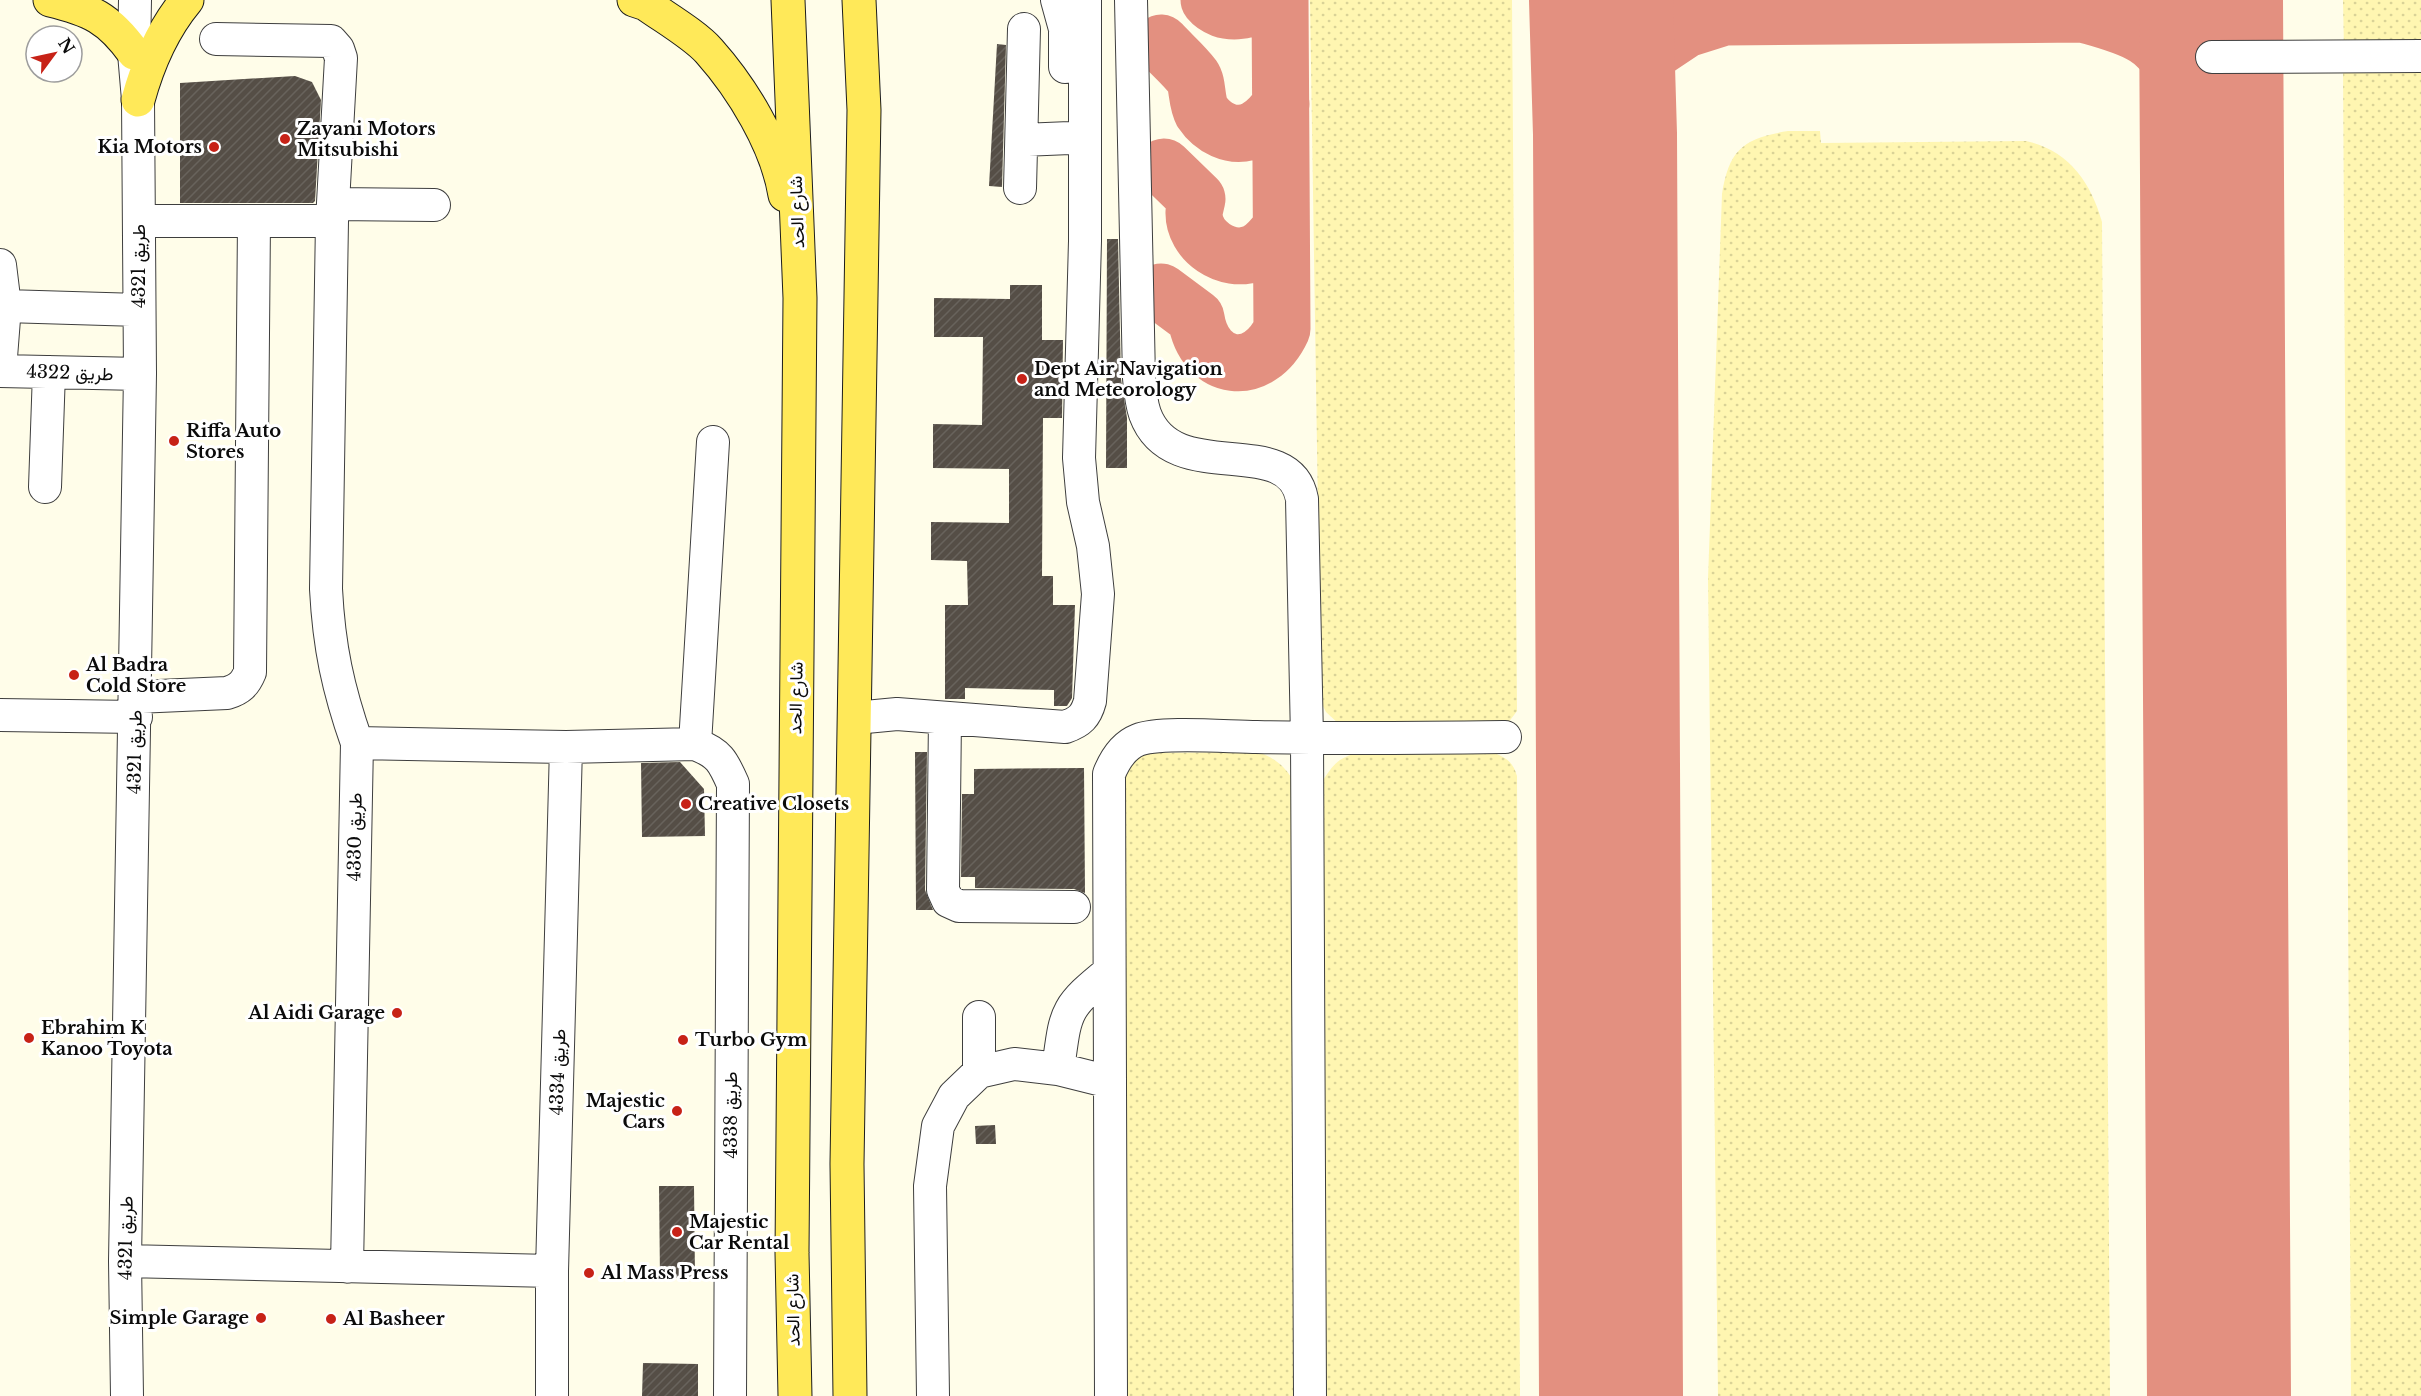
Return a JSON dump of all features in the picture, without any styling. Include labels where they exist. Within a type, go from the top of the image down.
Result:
[{"type":"main road","points":[[50,0],[76,6],[100,17],[120,34],[134,53]]},
{"type":"main road","points":[[138,100],[146,71],[158,44],[187,0]]},
{"type":"main road","points":[[634,0],[646,4],[708,49],[751,108],[782,174],[800,298]]},
{"type":"main road","name":"شارع الحد","points":[[788,0],[800,298],[792,1253],[795,1396]]},
{"type":"main road","points":[[850,1396],[847,1164],[864,110],[859,0]]},
{"type":"main road","points":[[862,60],[882,0]]},
{"type":"street","name":"طريق 4321","points":[[127,1396],[125,1261],[140,375],[135,0]]},
{"type":"street","points":[[1057,0],[1075,65]]},
{"type":"street","points":[[855,718],[897,714],[1065,727],[1078,722],[1087,712],[1090,701],[1098,594],[1093,546],[1080,480],[1083,271],[1075,123],[1075,65],[1085,0]]},
{"type":"street","points":[[1131,0],[1139,378],[1145,414],[1159,436],[1181,452],[1201,457],[1276,465],[1291,475],[1302,499],[1307,738],[1310,1396]]},
{"type":"street","points":[[1020,188],[1024,28]]},
{"type":"street","name":"طريق 4330","points":[[216,39],[331,41],[338,49],[341,58],[333,213],[326,589],[328,626],[336,680],[357,743],[347,1268]]},
{"type":"street","points":[[2212,57],[2421,56]]},
{"type":"street","points":[[1022,140],[1075,123]]},
{"type":"street","points":[[139,222],[254,221],[434,205]]},
{"type":"street","points":[[0,715],[136,707],[227,693],[237,690],[245,683],[250,672],[254,221]]},
{"type":"street","points":[[0,265],[5,306],[0,370]]},
{"type":"street","points":[[5,306],[139,310]]},
{"type":"street","name":"طريق 4322","points":[[0,370],[140,375]]},
{"type":"street","points":[[45,487],[49,372]]},
{"type":"street","points":[[357,743],[566,747],[695,744],[713,442]]},
{"type":"street","points":[[945,718],[943,890],[948,901],[960,906],[1074,908]]},
{"type":"street","points":[[1111,1396],[1110,774],[1120,753],[1140,739],[1164,736],[1505,737]]},
{"type":"street","name":"طريق 4338","points":[[695,744],[712,750],[723,761],[733,784],[730,1396]]},
{"type":"street","name":"طريق 4334","points":[[552,1396],[552,1271],[566,747]]},
{"type":"street","points":[[1058,1069],[1068,1012],[1081,995],[1109,972]]},
{"type":"street","points":[[979,1017],[979,1072]]},
{"type":"street","points":[[933,1396],[930,1186],[938,1126],[954,1096],[979,1072],[1014,1064],[1058,1069],[1110,1082]]},
{"type":"street","points":[[125,1261],[347,1268],[552,1271]]},
{"type":"sand","points":[[1310,0],[1512,0],[1517,711],[1508,723],[1340,725],[1326,712],[1321,702]]},
{"type":"sand","points":[[2343,0],[2421,0],[2421,50],[2344,50]]},
{"type":"sand","points":[[2421,63],[2421,1396],[2351,1396],[2343,64]]},
{"type":"sand","points":[[1788,131],[1820,131],[1821,143],[2026,141],[2041,145],[2066,160],[2076,170],[2091,194],[2102,222],[2110,1396],[1718,1396],[1708,579],[1722,194],[1729,166],[1741,148],[1760,137]]},
{"type":"sand","points":[[1257,752],[1280,764],[1295,784],[1299,1396],[1119,1396],[1118,782],[1135,758],[1151,753]]},
{"type":"sand","points":[[1361,752],[1490,752],[1507,760],[1513,766],[1517,776],[1520,1396],[1324,1396],[1322,782],[1338,762],[1347,756]]},
{"type":"building","points":[[997,44],[1006,45],[1002,187],[989,186]]},
{"type":"building","points":[[295,76],[312,82],[321,100],[315,201],[313,203],[180,203],[180,83]]},
{"type":"building","points":[[1107,239],[1118,239],[1121,379],[1127,418],[1127,468],[1106,468]]},
{"type":"building","points":[[1010,285],[1042,285],[1042,340],[1063,340],[1062,418],[1043,418],[1042,576],[1053,576],[1053,605],[1075,605],[1072,698],[1067,706],[1054,706],[1054,690],[965,688],[965,699],[945,699],[945,605],[968,605],[967,561],[931,560],[931,522],[1009,523],[1009,469],[933,468],[933,424],[982,425],[983,337],[934,337],[934,298],[1010,299]]},
{"type":"building","points":[[915,752],[927,752],[925,890],[933,910],[916,910]]},
{"type":"building","points":[[680,762],[704,789],[705,836],[642,837],[641,763]]},
{"type":"building","points":[[1084,768],[1085,893],[1074,889],[975,888],[975,877],[961,877],[962,794],[974,794],[974,769]]},
{"type":"building","points":[[995,1125],[996,1144],[976,1144],[975,1126]]},
{"type":"building","name":"Majestic Car Rental","points":[[659,1186],[694,1186],[695,1277],[660,1278]]},
{"type":"building","points":[[643,1363],[698,1364],[698,1396],[642,1396]]},
{"type":"taxiway","points":[[1209,0],[1229,11],[1245,10],[1266,0]]},
{"type":"taxiway","points":[[1161,292],[1196,318],[1201,336],[1210,350],[1221,358],[1233,362],[1247,362],[1260,356],[1272,345],[1282,329],[1280,0]]},
{"type":"taxiway","points":[[1680,0],[1724,17],[2083,14],[2132,0]]},
{"type":"taxiway","points":[[2083,14],[2129,29],[2153,43],[2171,62],[2211,118]]},
{"type":"taxiway","points":[[1605,134],[1613,108],[1625,83],[1650,53],[1686,29],[1724,17]]},
{"type":"taxiway","points":[[1161,43],[1193,77],[1202,112],[1214,125],[1232,133],[1249,132],[1270,118],[1281,104]]},
{"type":"taxiway","points":[[1164,167],[1197,199],[1194,212],[1199,232],[1205,241],[1223,253],[1244,256],[1254,253],[1266,246],[1281,228]]},
{"type":"runway","points":[[1601,0],[1605,134],[1611,1396]]},
{"type":"runway","points":[[2211,0],[2219,1396]]},
{"type":"place","name":"Zayani Motors Mitsubishi","points":[[285,139]]},
{"type":"place","name":"Kia Motors","points":[[214,147]]},
{"type":"place","name":"Dept Air Navigation and Meteorology","points":[[1022,379]]},
{"type":"place","name":"Riffa Auto Stores","points":[[174,441]]},
{"type":"place","name":"Al Badra Cold Store","points":[[74,675]]},
{"type":"place","name":"Creative Closets","points":[[686,804]]},
{"type":"place","name":"Al Aidi Garage","points":[[397,1013]]},
{"type":"place","name":"Ebrahim K Kanoo Toyota","points":[[29,1038]]},
{"type":"place","name":"Turbo Gym","points":[[683,1040]]},
{"type":"place","name":"Majestic Cars","points":[[677,1111]]},
{"type":"place","name":"Majestic Car Rental","points":[[677,1232]]},
{"type":"place","name":"Al Mass Press","points":[[589,1273]]},
{"type":"place","name":"Simple Garage","points":[[261,1318]]},
{"type":"place","name":"Al Basheer","points":[[331,1319]]}]
